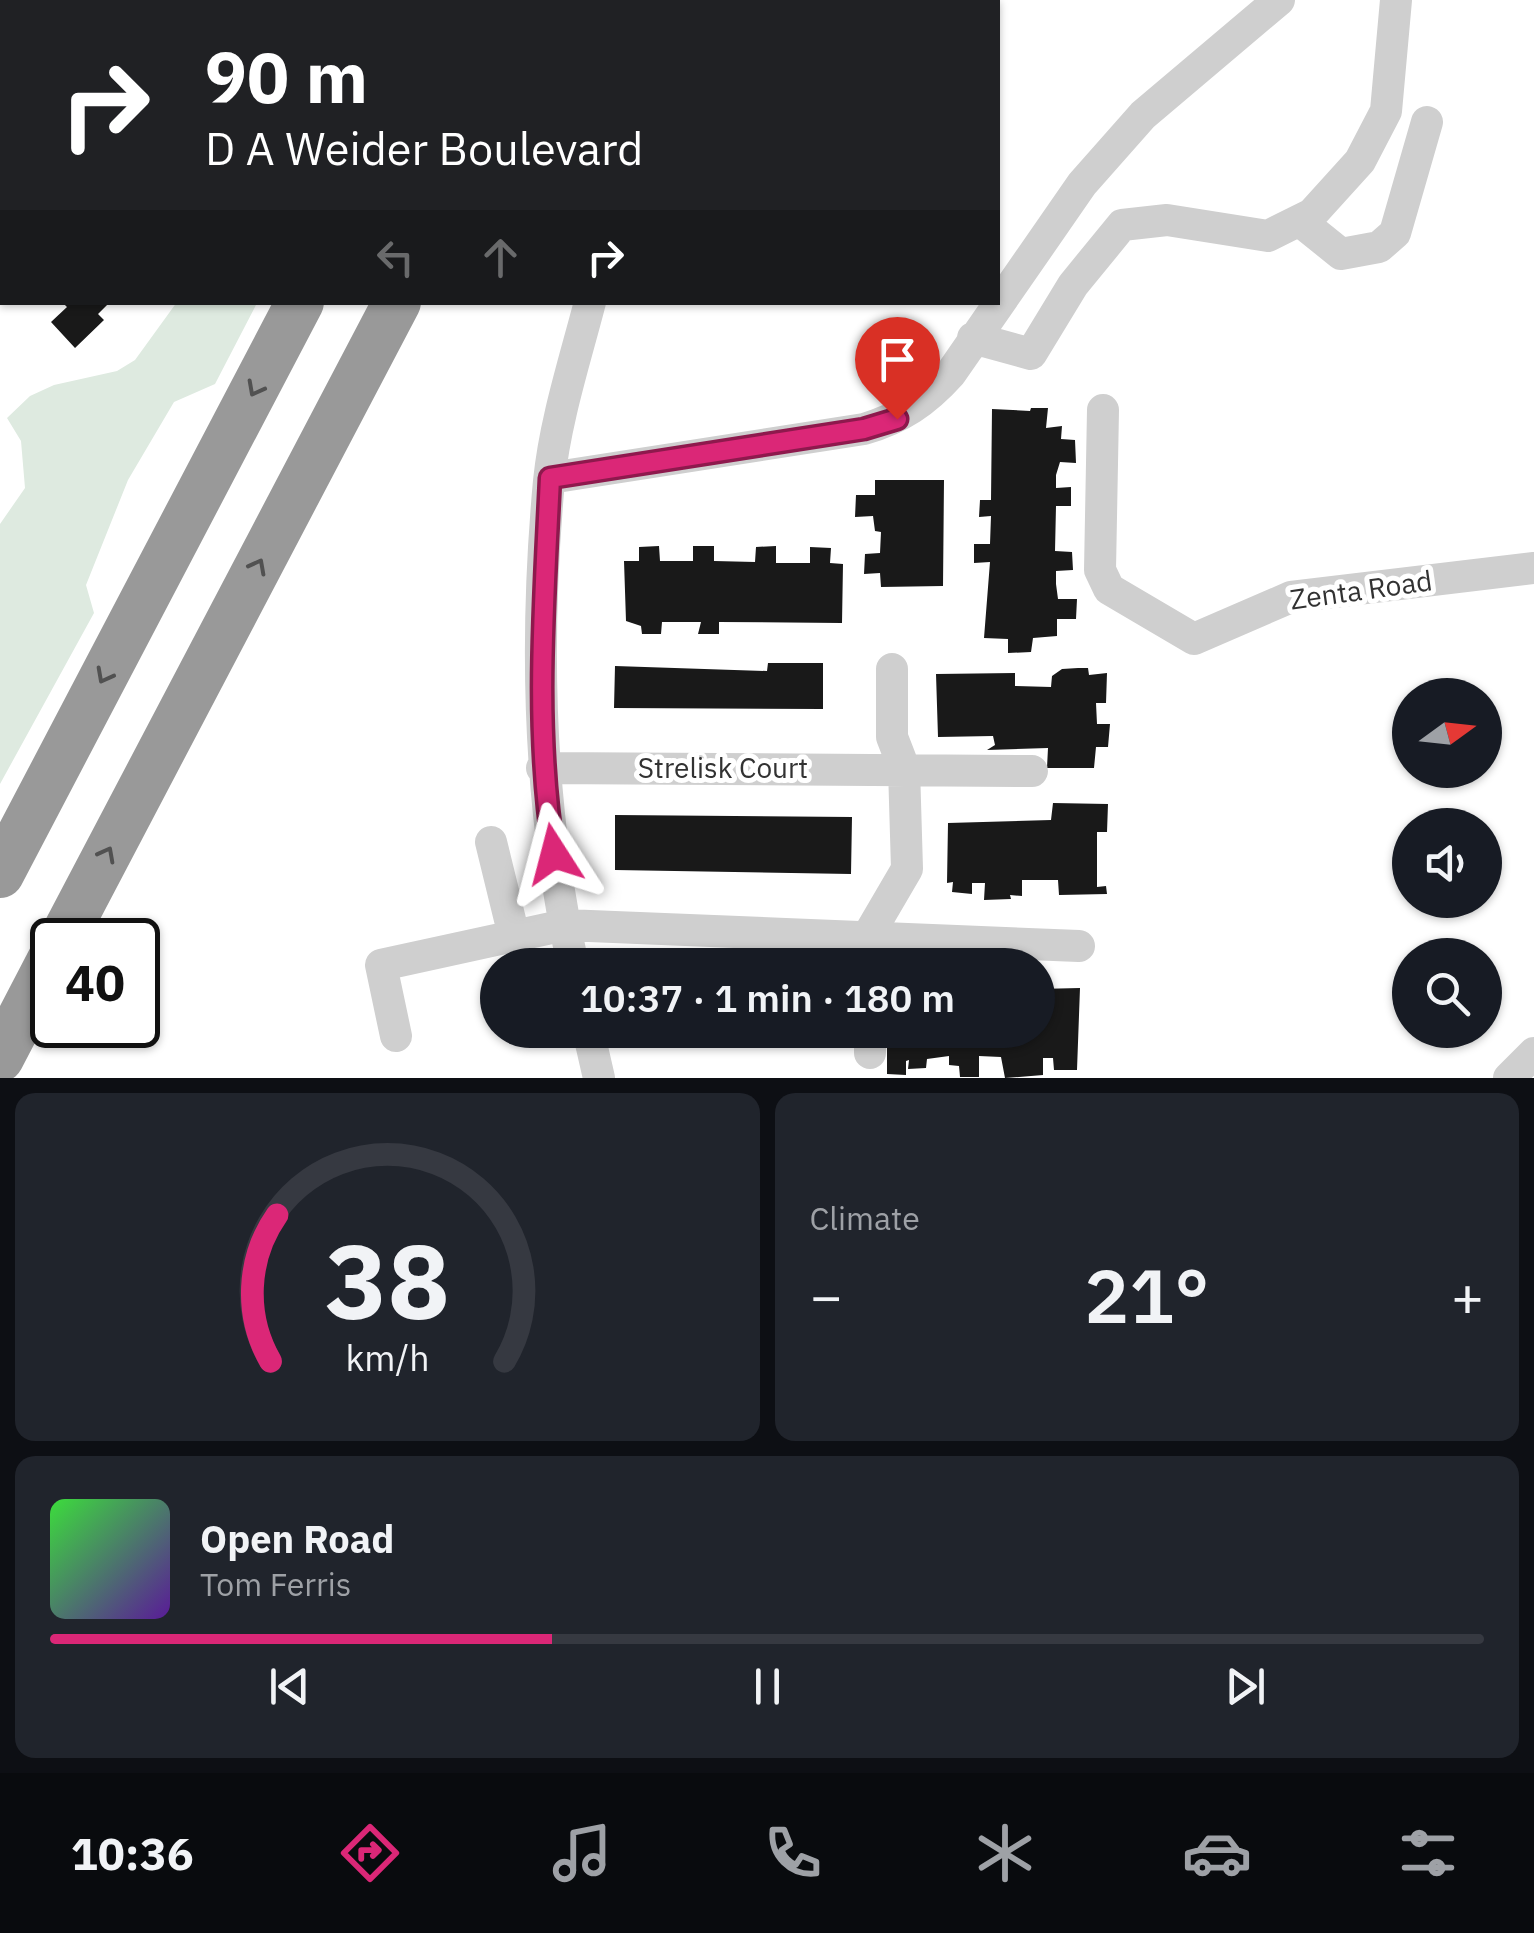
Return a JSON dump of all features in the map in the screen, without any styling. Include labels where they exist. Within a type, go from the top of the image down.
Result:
[{"type":"highway","points":[[0,874],[298,305]]},
{"type":"highway","points":[[74,918],[394,305]]},
{"type":"highway","points":[[0,1058],[30,1000]]},
{"type":"street","points":[[1000,300],[1082,184],[1142,115],[1279,0]]},
{"type":"street","points":[[973,338],[1031,354],[1073,285],[1122,225],[1167,220],[1268,236],[1312,214],[1360,162],[1386,111],[1396,0]]},
{"type":"street","points":[[1300,220],[1340,254],[1378,247],[1396,233],[1426,122]]},
{"type":"street","points":[[570,948],[542,768],[539,705],[550,478],[589,305]]},
{"type":"street","points":[[550,478],[864,429],[897,419],[929,398],[952,373],[996,305]]},
{"type":"street","name":"Zenta Road","points":[[1103,410],[1100,570],[1109,589],[1194,638],[1292,596],[1534,568]]},
{"type":"street","points":[[870,948],[907,869],[904,768],[892,737],[892,669]]},
{"type":"street","name":"Strelisk Court","points":[[542,768],[1032,771]]},
{"type":"street","points":[[491,842],[514,936]]},
{"type":"street","points":[[396,1036],[381,965],[564,925],[845,948]]},
{"type":"street","points":[[892,948],[938,944],[1079,946]]},
{"type":"street","points":[[592,1048],[598,1078]]},
{"type":"street","points":[[1509,1078],[1534,1053]]},
{"type":"shaded area","points":[[175,305],[256,305],[215,384],[174,402],[128,480],[86,585],[94,613],[0,784],[0,524],[25,488],[21,441],[7,418],[30,396],[54,385],[117,371],[135,360]]},
{"type":"building","points":[[107,305],[98,314],[104,320],[75,348],[51,322],[67,307]]},
{"type":"building","points":[[1048,408],[1046,428],[1062,426],[1061,439],[1075,440],[1076,463],[1060,462],[1056,475],[1056,488],[1071,487],[1071,506],[1056,506],[1055,551],[1072,552],[1073,570],[1056,571],[1056,584],[1058,599],[1077,599],[1076,619],[1057,619],[1057,636],[1033,638],[1031,652],[1008,653],[1008,639],[984,638],[990,562],[974,563],[974,544],[990,544],[991,516],[979,517],[980,500],[991,500],[992,409]]},
{"type":"building","points":[[875,480],[944,480],[943,586],[881,587],[880,573],[864,574],[865,554],[880,553],[881,532],[875,531],[873,516],[855,517],[856,495],[875,495]]},
{"type":"building","points":[[659,546],[660,561],[693,561],[693,546],[714,546],[714,561],[755,562],[756,547],[776,546],[776,563],[810,563],[810,547],[831,548],[830,563],[843,564],[842,623],[719,622],[719,634],[698,634],[701,622],[662,622],[661,634],[642,634],[641,626],[626,621],[624,561],[639,561],[639,547]]},
{"type":"building","points":[[768,663],[823,663],[823,709],[614,708],[615,666],[767,671]]},
{"type":"building","points":[[1088,668],[1089,675],[1107,673],[1106,703],[1096,703],[1097,724],[1110,724],[1108,747],[1096,747],[1094,768],[1047,768],[1048,748],[987,750],[995,745],[993,736],[938,737],[936,674],[1015,673],[1015,686],[1051,687],[1052,676],[1062,669]]},
{"type":"building","points":[[1053,803],[1108,804],[1107,832],[1097,832],[1097,887],[1106,886],[1107,894],[1059,895],[1058,880],[1022,880],[1022,896],[1010,895],[1011,899],[984,900],[985,883],[972,883],[972,894],[952,892],[953,882],[947,883],[948,823],[1051,820]]},
{"type":"building","points":[[615,815],[852,817],[851,874],[615,870]]},
{"type":"building","points":[[1080,988],[1077,1070],[1054,1070],[1053,1058],[1043,1058],[1043,1075],[1005,1078],[1001,1057],[979,1056],[979,1077],[960,1077],[959,1066],[949,1065],[949,1056],[927,1059],[926,1068],[908,1069],[909,1060],[906,1075],[887,1074],[887,1048],[1055,1048],[1055,989]]},
{"type":"route","points":[[554,854],[543,784],[539,705],[550,478],[864,429],[897,419]]}]
